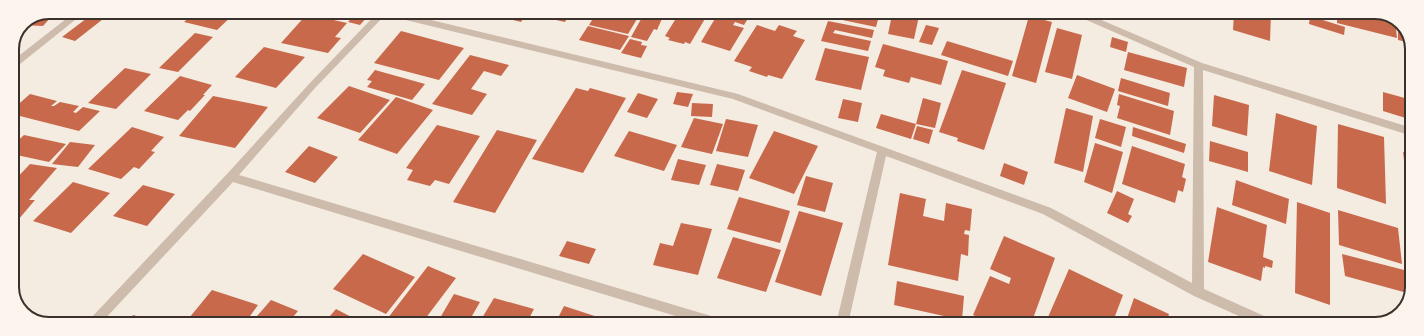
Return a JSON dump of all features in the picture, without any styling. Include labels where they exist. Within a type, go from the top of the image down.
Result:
[{"type":"street","points":[[19,61],[72,19]]},
{"type":"street","points":[[100,317],[231,177],[312,86],[377,19]]},
{"type":"street","points":[[413,19],[735,96],[1047,211],[1198,292],[1253,317]]},
{"type":"street","points":[[1092,19],[1199,65],[1405,130]]},
{"type":"street","points":[[1198,292],[1199,65]]},
{"type":"street","points":[[844,317],[882,150]]},
{"type":"street","points":[[231,177],[698,317]]},
{"type":"building","points":[[49,19],[43,26],[31,25],[37,21]]},
{"type":"building","points":[[86,19],[103,19],[75,41],[62,37]]},
{"type":"building","points":[[187,19],[229,19],[217,30],[184,22]]},
{"type":"building","points":[[303,19],[329,19],[347,23],[335,37],[341,38],[328,53],[281,43]]},
{"type":"building","points":[[351,19],[365,19],[360,25],[348,22]]},
{"type":"building","points":[[509,19],[523,19],[521,22]]},
{"type":"building","points":[[552,19],[567,19],[565,22]]},
{"type":"building","points":[[593,19],[637,19],[628,34],[589,25]]},
{"type":"building","points":[[641,19],[662,19],[657,30],[654,29],[647,41],[631,37]]},
{"type":"building","points":[[676,19],[705,19],[690,44],[668,40],[670,38],[665,36]]},
{"type":"building","points":[[715,19],[748,19],[744,25],[735,22],[733,25],[744,28],[730,51],[701,42]]},
{"type":"building","points":[[837,19],[878,19],[876,27]]},
{"type":"building","points":[[891,19],[918,19],[914,39],[888,34]]},
{"type":"building","points":[[1028,19],[1040,19],[1052,22],[1036,83],[1012,76]]},
{"type":"building","points":[[1234,19],[1271,19],[1270,41],[1233,30]]},
{"type":"building","points":[[1310,19],[1320,19],[1345,27],[1344,35],[1309,24]]},
{"type":"building","points":[[1337,19],[1375,19],[1385,21],[1396,27],[1397,38],[1337,23]]},
{"type":"building","points":[[828,21],[874,30],[872,38],[835,30],[833,33],[871,41],[868,51],[821,41]]},
{"type":"building","points":[[757,25],[775,31],[779,25],[797,31],[793,36],[805,40],[782,79],[768,75],[767,77],[749,71],[752,67],[734,61]]},
{"type":"building","points":[[926,25],[939,28],[932,45],[919,42]]},
{"type":"building","points":[[588,26],[629,36],[620,50],[579,40]]},
{"type":"building","points":[[1057,28],[1082,35],[1072,79],[1045,72]]},
{"type":"building","points":[[1398,29],[1404,41],[1398,40]]},
{"type":"building","points":[[401,31],[464,48],[439,80],[374,63]]},
{"type":"building","points":[[195,33],[213,37],[178,72],[159,68]]},
{"type":"building","points":[[1112,37],[1128,42],[1126,52],[1110,47]]},
{"type":"building","points":[[630,39],[642,42],[641,45],[647,46],[641,58],[621,53]]},
{"type":"building","points":[[947,41],[1013,61],[1008,76],[941,55]]},
{"type":"building","points":[[883,44],[948,61],[941,85],[911,77],[909,83],[883,76],[885,70],[875,67]]},
{"type":"building","points":[[264,47],[305,57],[276,88],[235,77]]},
{"type":"building","points":[[825,48],[869,57],[861,90],[815,80]]},
{"type":"building","points":[[1128,52],[1187,68],[1184,87],[1124,70]]},
{"type":"building","points":[[470,55],[509,65],[501,76],[484,71],[471,89],[487,94],[472,115],[432,104]]},
{"type":"building","points":[[125,68],[151,74],[116,109],[88,103]]},
{"type":"building","points":[[375,70],[425,84],[412,100],[367,87],[372,81],[367,80]]},
{"type":"building","points":[[962,70],[1006,83],[984,150],[957,141],[958,138],[939,132]]},
{"type":"building","points":[[1077,75],[1115,89],[1107,112],[1068,98]]},
{"type":"building","points":[[180,76],[212,85],[190,111],[188,110],[178,120],[144,111]]},
{"type":"building","points":[[1121,78],[1170,93],[1168,106],[1118,91]]},
{"type":"building","points":[[349,86],[390,100],[360,133],[317,118]]},
{"type":"building","points":[[576,88],[588,91],[590,88],[626,98],[583,173],[532,159]]},
{"type":"building","points":[[677,92],[693,94],[688,107],[673,104]]},
{"type":"building","points":[[1383,92],[1405,98],[1405,118],[1383,111]]},
{"type":"building","points":[[638,93],[658,99],[647,118],[627,112]]},
{"type":"building","points":[[30,94],[57,101],[51,106],[54,106],[60,102],[79,106],[73,112],[76,113],[83,107],[100,111],[79,131],[19,116],[19,104]]},
{"type":"building","points":[[1119,94],[1174,111],[1170,135],[1117,118],[1120,106],[1117,105]]},
{"type":"building","points":[[1214,95],[1249,105],[1247,136],[1212,126]]},
{"type":"building","points":[[213,96],[268,107],[235,148],[179,136]]},
{"type":"building","points":[[396,97],[433,110],[397,154],[358,140]]},
{"type":"building","points":[[923,98],[941,103],[935,128],[916,124]]},
{"type":"building","points":[[843,99],[862,103],[858,122],[838,118]]},
{"type":"building","points":[[692,103],[713,104],[712,117],[691,116]]},
{"type":"building","points":[[1066,108],[1093,116],[1083,172],[1054,163]]},
{"type":"building","points":[[1276,113],[1317,126],[1312,185],[1269,171]]},
{"type":"building","points":[[881,114],[916,124],[911,139],[876,128]]},
{"type":"building","points":[[694,118],[723,124],[712,154],[681,147]]},
{"type":"building","points":[[726,119],[758,125],[748,157],[716,151]]},
{"type":"building","points":[[1100,119],[1126,127],[1121,147],[1095,138]]},
{"type":"building","points":[[1338,124],[1384,137],[1386,204],[1337,188]]},
{"type":"building","points":[[437,125],[480,136],[449,184],[435,180],[430,186],[407,180],[413,170],[406,168]]},
{"type":"building","points":[[917,126],[933,130],[929,144],[913,139]]},
{"type":"building","points":[[132,127],[164,137],[151,151],[155,152],[139,169],[134,167],[121,179],[88,169]]},
{"type":"building","points":[[1133,127],[1186,144],[1184,153],[1132,136]]},
{"type":"building","points":[[497,130],[537,140],[495,213],[453,202]]},
{"type":"building","points":[[629,131],[677,145],[664,171],[614,156]]},
{"type":"building","points":[[774,131],[818,146],[794,194],[749,178]]},
{"type":"building","points":[[24,135],[66,144],[49,162],[19,156],[19,140]]},
{"type":"building","points":[[1210,141],[1248,152],[1248,172],[1209,161]]},
{"type":"building","points":[[70,142],[95,145],[78,167],[52,164]]},
{"type":"building","points":[[1095,143],[1123,152],[1112,193],[1084,182]]},
{"type":"building","points":[[309,146],[338,157],[315,183],[285,172]]},
{"type":"building","points":[[1132,146],[1185,164],[1182,177],[1186,179],[1183,192],[1178,190],[1175,203],[1122,184]]},
{"type":"building","points":[[1403,152],[1405,152],[1405,168]]},
{"type":"building","points":[[678,159],[706,165],[699,185],[671,180]]},
{"type":"building","points":[[1004,163],[1028,172],[1024,185],[1000,176]]},
{"type":"building","points":[[30,164],[57,168],[29,200],[35,200],[19,219],[19,176]]},
{"type":"building","points":[[717,164],[745,170],[738,191],[710,185]]},
{"type":"building","points":[[806,176],[833,183],[825,212],[797,205]]},
{"type":"building","points":[[1236,180],[1289,199],[1286,224],[1232,205]]},
{"type":"building","points":[[73,182],[110,193],[71,233],[33,221]]},
{"type":"building","points":[[143,185],[175,194],[147,226],[113,216]]},
{"type":"building","points":[[1117,191],[1134,199],[1128,214],[1132,216],[1128,223],[1107,213]]},
{"type":"building","points":[[900,193],[926,199],[923,216],[944,221],[946,203],[972,209],[970,231],[965,230],[964,234],[969,235],[968,256],[961,254],[958,281],[888,265]]},
{"type":"building","points":[[739,197],[790,211],[780,243],[727,229]]},
{"type":"building","points":[[1297,202],[1330,213],[1330,305],[1295,293]]},
{"type":"building","points":[[1217,207],[1267,225],[1263,257],[1273,261],[1272,268],[1265,266],[1265,268],[1263,267],[1261,281],[1208,262]]},
{"type":"building","points":[[1338,210],[1398,228],[1402,264],[1339,245]]},
{"type":"building","points":[[799,211],[843,223],[821,296],[775,282]]},
{"type":"building","points":[[681,223],[712,229],[698,275],[653,265],[660,243],[673,246]]},
{"type":"building","points":[[1004,236],[1055,258],[1034,317],[977,317],[973,315],[990,276],[1009,284],[1011,278],[990,269]]},
{"type":"building","points":[[733,237],[781,250],[766,292],[717,278]]},
{"type":"building","points":[[567,241],[596,249],[589,264],[559,256]]},
{"type":"building","points":[[363,254],[415,277],[386,314],[333,289]]},
{"type":"building","points":[[1342,254],[1405,270],[1404,292],[1345,276]]},
{"type":"building","points":[[428,266],[456,278],[427,317],[389,317]]},
{"type":"building","points":[[1069,269],[1123,295],[1115,317],[1048,317]]},
{"type":"building","points":[[897,281],[964,296],[962,317],[948,317],[894,305]]},
{"type":"building","points":[[212,290],[258,305],[249,317],[190,317]]},
{"type":"building","points":[[454,294],[480,302],[471,317],[441,317]]},
{"type":"building","points":[[494,298],[534,309],[530,317],[483,317]]},
{"type":"building","points":[[1134,298],[1169,314],[1168,317],[1127,317]]},
{"type":"building","points":[[271,300],[298,311],[293,317],[256,317]]},
{"type":"building","points":[[564,306],[598,317],[558,317]]},
{"type":"building","points":[[336,309],[351,317],[329,317]]}]
